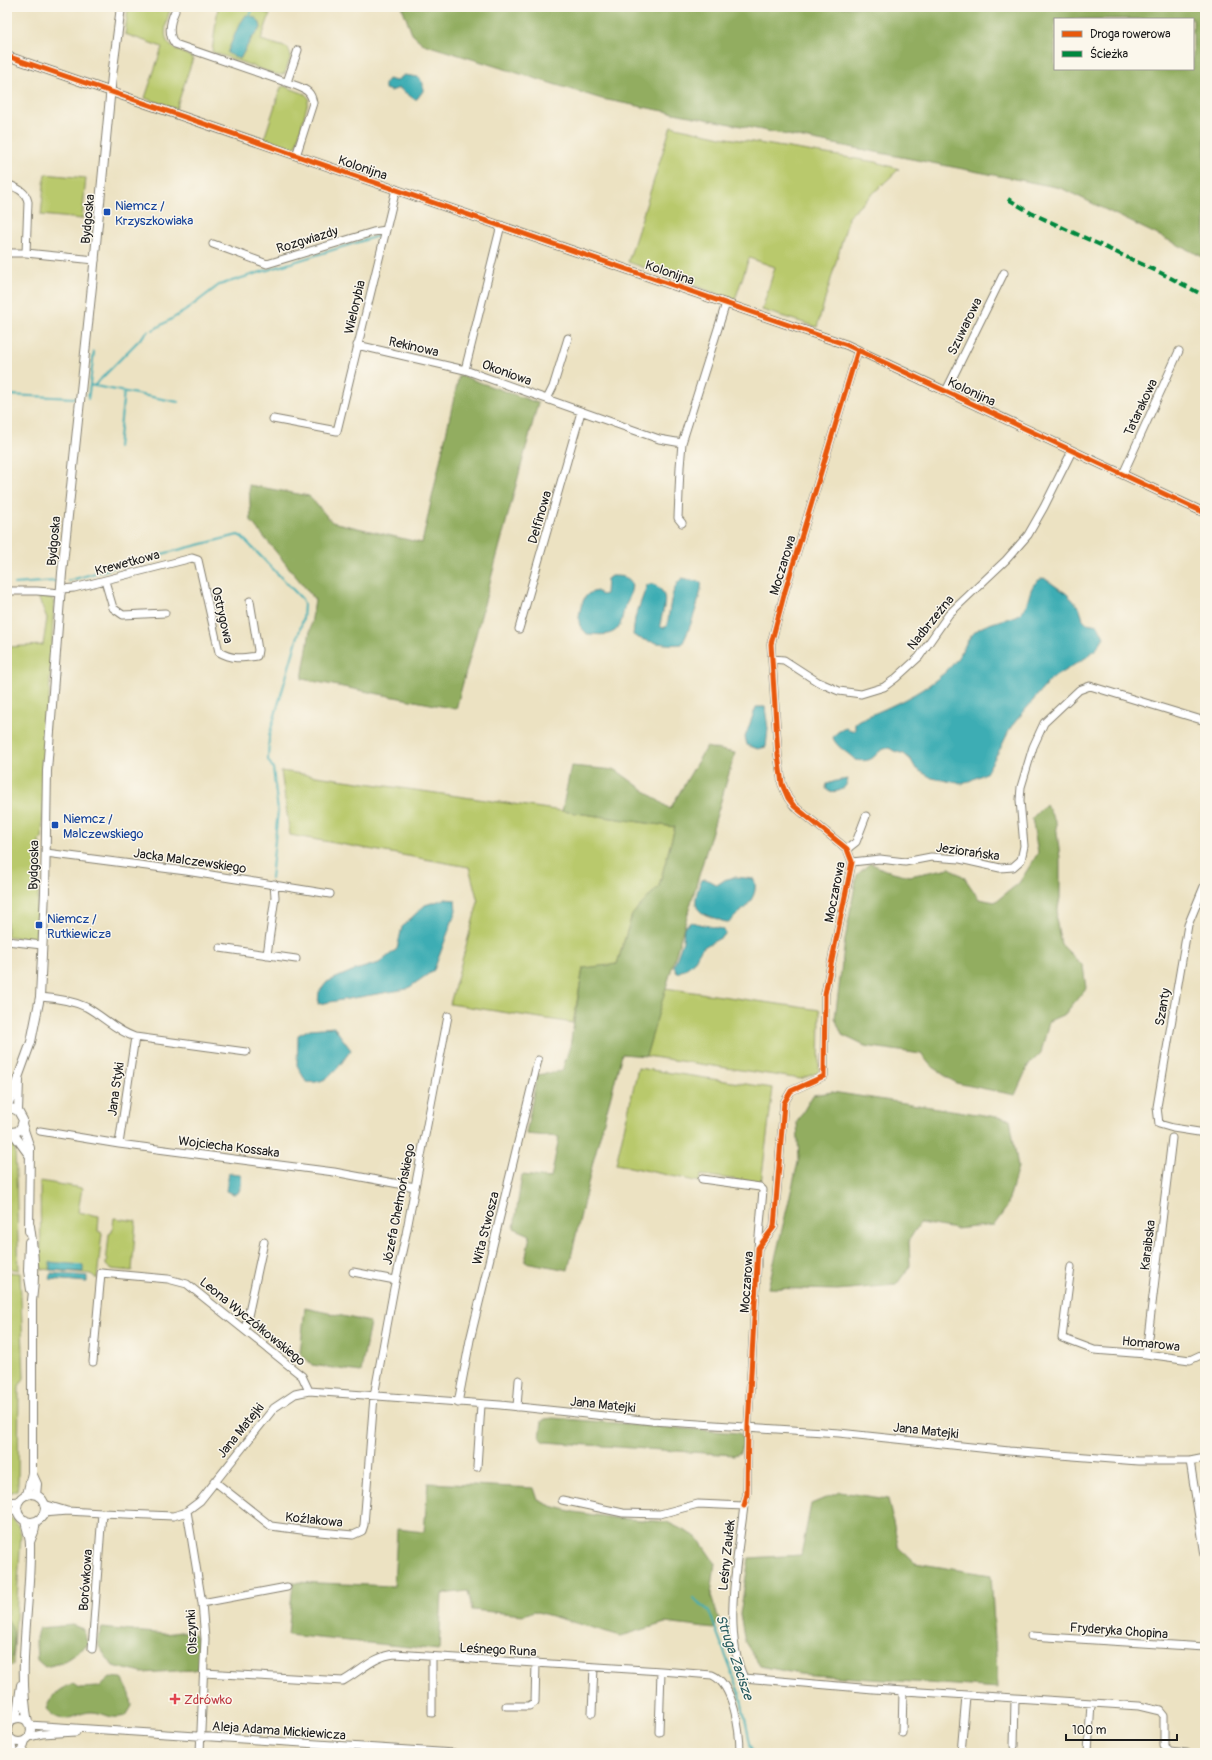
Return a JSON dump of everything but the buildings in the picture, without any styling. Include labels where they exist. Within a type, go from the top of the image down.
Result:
[{"type":"street","name":"Bydgoska","points":[[7,1108],[31,1042],[40,997],[46,853],[47,771],[66,528],[121,7]]},
{"type":"street","points":[[175,11],[171,19],[170,37],[175,44],[287,82],[307,90],[312,95],[313,103],[296,156]]},
{"type":"street","points":[[287,82],[298,50]]},
{"type":"street","name":"Kolonijna","points":[[7,56],[726,303],[858,350],[1205,513]]},
{"type":"street","points":[[7,184],[18,188],[27,196],[26,253]]},
{"type":"street","name":"Wielorybia","points":[[273,418],[337,431],[396,189]]},
{"type":"street","name":"Okoniowa","points":[[500,225],[465,370],[659,439],[682,443]]},
{"type":"street","name":"Rozgwiazdy","points":[[213,244],[267,264],[373,232],[386,230]]},
{"type":"street","points":[[7,253],[26,253],[95,260]]},
{"type":"street","name":"Szuwarowa","points":[[946,391],[981,316],[1004,273]]},
{"type":"street","points":[[682,523],[678,518],[682,443],[726,303]]},
{"type":"street","points":[[547,399],[553,387],[568,338]]},
{"type":"street","name":"Rekinowa","points":[[357,345],[465,370]]},
{"type":"street","name":"Moczarowa","points":[[744,1506],[747,1494],[748,1427],[758,1248],[774,1227],[784,1103],[790,1092],[824,1076],[824,994],[852,862],[847,849],[794,806],[788,798],[782,784],[778,755],[771,644],[775,626],[858,350]]},
{"type":"street","name":"Tatarakowa","points":[[1123,474],[1180,351]]},
{"type":"street","name":"Delfinowa","points":[[519,629],[582,412]]},
{"type":"street","name":"Nadbrzeżna","points":[[772,659],[784,660],[818,682],[839,691],[861,694],[884,687],[919,657],[949,614],[1006,560],[1028,535],[1072,451]]},
{"type":"street","name":"Krewetkowa","points":[[7,591],[61,591],[105,581],[185,559],[192,558],[198,560]]},
{"type":"street","name":"Ostrygowa","points":[[198,560],[219,652],[229,658],[239,659],[257,656],[258,650],[250,601]]},
{"type":"street","points":[[105,581],[113,608],[123,615],[165,613]]},
{"type":"street","name":"Jeziorańska","points":[[852,862],[880,859],[905,862],[931,857],[960,859],[1000,868],[1013,867],[1021,860],[1024,846],[1020,800],[1021,788],[1033,747],[1044,723],[1078,690],[1090,686],[1205,721]]},
{"type":"street","name":"Moczarowa","points":[[847,849],[856,842],[866,816]]},
{"type":"street","name":"Jacka Malczewskiego","points":[[46,853],[186,870],[330,894]]},
{"type":"street","points":[[267,955],[275,897],[274,884]]},
{"type":"street","name":"Szanty","points":[[1205,884],[1188,925],[1157,1107],[1159,1124],[1173,1128],[1205,1133]]},
{"type":"street","points":[[7,941],[42,945]]},
{"type":"street","points":[[220,948],[296,959]]},
{"type":"street","points":[[40,997],[72,1003],[86,1008],[124,1032],[135,1037],[246,1052]]},
{"type":"street","name":"Józefa Chełmońskiego","points":[[374,1396],[395,1280],[406,1234],[448,1016]]},
{"type":"street","name":"Jana Styki","points":[[119,1144],[135,1037]]},
{"type":"street","name":"Wita Stwosza","points":[[458,1403],[470,1340],[538,1060]]},
{"type":"street","name":"Bydgoska","points":[[19,1077],[18,1111],[22,1116],[22,1124],[29,1143],[30,1226],[28,1271],[32,1301],[32,1473]]},
{"type":"street","points":[[7,1108],[18,1111]]},
{"type":"street","points":[[10,1133],[18,1131],[22,1124]]},
{"type":"street","name":"Wojciecha Kossaka","points":[[40,1131],[119,1144],[334,1172],[415,1186]]},
{"type":"street","points":[[10,1133],[20,1140],[29,1155]]},
{"type":"street","name":"Karaibska","points":[[1146,1354],[1172,1138]]},
{"type":"street","points":[[702,1179],[760,1186],[763,1190],[758,1248]]},
{"type":"street","points":[[245,1330],[264,1242]]},
{"type":"street","name":"Homarowa","points":[[1071,1267],[1062,1338],[1094,1350],[1146,1354],[1190,1360],[1205,1353]]},
{"type":"street","points":[[353,1272],[395,1280]]},
{"type":"street","name":"Leona Wyczółkowskiego","points":[[93,1362],[101,1273],[181,1281],[187,1284],[302,1376],[309,1391]]},
{"type":"street","points":[[517,1407],[519,1380]]},
{"type":"street","name":"Jana Matejki","points":[[44,1513],[67,1511],[173,1516],[188,1510],[200,1501],[214,1481],[274,1408],[295,1394],[309,1391],[517,1407],[652,1421],[839,1433],[1009,1450],[1138,1460],[1190,1460],[1205,1458]]},
{"type":"street","name":"Koźlakowa","points":[[214,1481],[272,1526],[309,1532],[353,1535],[362,1531],[364,1525],[374,1396]]},
{"type":"street","points":[[477,1468],[481,1405]]},
{"type":"street","points":[[1190,1460],[1205,1555]]},
{"type":"street","points":[[27,1495],[32,1473]]},
{"type":"street","points":[[30,1542],[36,1521],[44,1513],[44,1504],[36,1495],[36,1484],[32,1473]]},
{"type":"street","points":[[7,1502],[19,1501],[27,1495],[36,1495]]},
{"type":"street","name":"Leśny Zaułek","points":[[562,1500],[623,1513],[660,1514],[698,1504],[744,1506],[732,1618],[737,1663],[744,1678],[966,1696],[1139,1706],[1160,1711],[1164,1716],[1164,1746],[1170,1751],[1187,1753]]},
{"type":"street","points":[[18,1511],[19,1501]]},
{"type":"street","name":"Jana Matejki","points":[[44,1504],[67,1511]]},
{"type":"street","points":[[7,1509],[18,1511],[25,1520],[30,1542],[24,1694],[31,1732],[21,1753]]},
{"type":"street","name":"Olszynki","points":[[188,1510],[202,1603],[205,1639],[200,1753]]},
{"type":"street","name":"Borówkowa","points":[[92,1649],[102,1513]]},
{"type":"street","points":[[25,1520],[36,1521]]},
{"type":"street","points":[[202,1603],[287,1587]]},
{"type":"street","name":"Fryderyka Chopina","points":[[1030,1636],[1205,1647]]},
{"type":"street","name":"Leśnego Runa","points":[[204,1673],[344,1681],[373,1660],[384,1655],[395,1654],[712,1675],[718,1678],[727,1688],[735,1710],[740,1753]]},
{"type":"street","points":[[432,1657],[432,1713]]},
{"type":"street","points":[[506,1706],[529,1706],[534,1702],[536,1663]]},
{"type":"street","points":[[592,1713],[594,1667]]},
{"type":"street","points":[[13,1753],[7,1729],[16,1713],[24,1668]]},
{"type":"street","points":[[660,1732],[661,1671]]},
{"type":"street","points":[[902,1733],[903,1691]]},
{"type":"street","points":[[961,1753],[966,1696]]},
{"type":"street","points":[[1014,1746],[1015,1699]]},
{"type":"street","points":[[1088,1752],[1091,1703]]},
{"type":"street","points":[[10,1722],[20,1719],[29,1724]]},
{"type":"street","name":"Aleja Adama Mickiewicza","points":[[29,1724],[102,1731],[454,1753]]},
{"type":"street","name":"Aleja Adama Mickiewicza","points":[[27,1739],[54,1733],[102,1731]]},
{"type":"street","points":[[9,1737],[18,1742],[27,1739]]},
{"type":"green space","points":[[128,7],[171,7],[165,33],[166,38],[171,46],[193,58],[176,109],[145,98],[162,47],[125,34]]},
{"type":"green space","points":[[218,7],[247,7],[270,14],[261,40],[288,48],[291,56],[285,73],[281,75],[212,52]],"holes":[[[254,17],[260,23],[261,28],[251,39],[240,59]]]},
{"type":"green space","points":[[402,7],[1205,7],[1205,258],[1061,188],[602,99],[423,44],[412,34]]},
{"type":"green space","points":[[284,86],[305,94],[309,98],[296,147],[292,149],[264,139],[281,87]]},
{"type":"green space","points":[[671,126],[721,137],[876,162],[899,169],[848,217],[817,327],[762,310],[775,267],[749,258],[735,300],[628,262]]},
{"type":"green space","points":[[45,174],[86,178],[82,219],[41,215]]},
{"type":"green space","points":[[459,375],[538,403],[456,709],[302,679],[315,600],[251,521],[249,485],[309,496],[332,522],[422,543]]},
{"type":"green space","points":[[38,597],[51,598],[54,602],[42,839],[39,840],[39,843],[41,844],[36,940],[7,936],[7,647],[43,645],[47,618]]},
{"type":"green space","points":[[706,747],[735,753],[646,1056],[622,1054],[593,1162],[568,1270],[525,1262],[530,1235],[514,1228],[522,1175],[551,1178],[559,1137],[526,1134],[537,1075],[562,1071],[570,1046],[583,968],[617,964],[632,915],[659,886],[675,827],[562,811],[571,766],[616,770],[670,809]]},
{"type":"green space","points":[[281,771],[675,827],[659,886],[632,915],[617,964],[583,969],[573,1023],[450,1004],[478,902],[469,867],[290,835]]},
{"type":"green space","points":[[1046,804],[1056,823],[1060,858],[1060,898],[1056,919],[1061,944],[1083,966],[1086,988],[1065,1014],[1049,1021],[1041,1053],[1028,1066],[1015,1095],[956,1083],[932,1067],[921,1054],[865,1046],[842,1035],[835,1018],[845,940],[857,875],[870,863],[885,870],[909,876],[950,868],[964,877],[979,899],[995,902],[1019,883],[1038,853],[1032,818]]},
{"type":"green space","points":[[665,988],[820,1010],[819,1072],[801,1079],[646,1056]]},
{"type":"green space","points":[[638,1068],[773,1088],[761,1183],[701,1175],[700,1182],[616,1164]]},
{"type":"green space","points":[[832,1092],[1010,1119],[1018,1167],[1007,1207],[994,1225],[956,1229],[920,1223],[909,1240],[910,1266],[896,1285],[837,1290],[768,1288],[799,1158],[797,1122],[813,1095]]},
{"type":"green space","points":[[7,1141],[15,1145],[19,1270],[7,1268]]},
{"type":"green space","points":[[40,1181],[82,1188],[78,1212],[99,1216],[98,1231],[102,1233],[97,1279],[91,1274],[41,1269]]},
{"type":"green space","points":[[114,1218],[136,1221],[132,1271],[110,1269],[106,1265],[109,1234],[112,1232]]},
{"type":"green space","points":[[7,1272],[20,1273],[24,1378],[19,1386],[18,1484],[17,1490],[7,1494]]},
{"type":"green space","points":[[305,1308],[370,1322],[361,1372],[312,1365],[300,1353]]},
{"type":"green space","points":[[553,1418],[739,1433],[743,1436],[743,1445],[740,1453],[734,1455],[545,1442],[540,1438],[542,1421]]},
{"type":"green space","points":[[428,1483],[534,1488],[538,1500],[551,1506],[574,1512],[615,1518],[667,1522],[697,1537],[715,1563],[711,1595],[719,1620],[714,1629],[665,1623],[621,1636],[534,1611],[524,1615],[472,1610],[468,1591],[442,1594],[439,1650],[288,1635],[293,1582],[394,1586],[397,1529],[424,1532]]},
{"type":"green space","points":[[840,1492],[888,1499],[899,1548],[915,1563],[991,1575],[998,1688],[799,1674],[760,1666],[745,1642],[740,1614],[749,1558],[801,1555],[811,1504]]},
{"type":"green space","points":[[7,1516],[13,1519],[17,1524],[21,1535],[13,1665],[7,1666]]},
{"type":"green space","points":[[7,1619],[12,1629],[14,1640],[11,1662],[7,1665]]},
{"type":"green space","points":[[72,1625],[83,1629],[88,1645],[62,1663],[45,1667],[37,1660],[36,1640],[39,1628]]},
{"type":"green space","points":[[102,1628],[165,1634],[188,1631],[194,1634],[199,1642],[201,1668],[193,1670],[142,1673],[113,1666],[99,1647],[98,1638]]},
{"type":"green space","points":[[110,1677],[122,1678],[130,1694],[132,1706],[126,1716],[111,1717],[92,1712],[64,1719],[53,1715],[46,1709],[53,1696],[64,1688],[73,1684],[79,1688],[99,1687]]},
{"type":"water","points":[[246,15],[252,16],[256,19],[260,23],[261,28],[251,39],[240,59],[227,53],[238,27]]},
{"type":"water","points":[[404,75],[418,77],[423,83],[423,91],[417,99],[414,99],[399,88],[391,91],[385,89],[385,83],[388,79],[396,81]]},
{"type":"water","points":[[611,576],[621,576],[627,578],[631,581],[632,586],[619,626],[615,631],[608,634],[587,634],[579,623],[579,615],[584,599],[587,595],[597,591],[602,595],[606,594],[607,579]]},
{"type":"water","points":[[682,578],[701,582],[701,587],[688,632],[682,644],[657,643],[643,640],[633,635],[635,618],[647,585],[656,585],[664,595],[665,600],[660,626],[663,628],[667,626],[671,600],[675,587]]},
{"type":"water","points":[[1044,578],[1067,594],[1079,607],[1083,619],[1087,623],[1098,625],[1104,637],[1097,648],[1087,657],[1051,679],[1011,727],[986,773],[963,784],[932,778],[916,769],[911,760],[904,754],[889,748],[880,751],[868,760],[863,761],[855,760],[837,745],[833,738],[838,732],[846,728],[850,731],[855,730],[855,723],[859,720],[909,697],[943,674],[956,660],[969,638],[980,628],[1019,614],[1026,605],[1034,584]]},
{"type":"water","points":[[756,707],[765,707],[768,729],[766,747],[758,749],[747,745],[745,737]]},
{"type":"water","points":[[848,779],[847,783],[841,790],[832,792],[828,791],[826,788],[827,784]]},
{"type":"water","points":[[736,877],[754,879],[754,895],[749,904],[728,922],[721,921],[700,911],[697,907],[696,898],[701,880],[706,879],[717,885],[726,879]]},
{"type":"water","points":[[445,899],[455,900],[456,911],[434,970],[407,989],[318,1004],[319,992],[327,982],[352,971],[379,963],[397,949],[402,927],[407,922],[425,905]]},
{"type":"water","points":[[691,922],[722,929],[726,934],[704,947],[691,964],[677,973],[674,966],[683,941],[684,927]]},
{"type":"water","points":[[334,1027],[351,1050],[333,1074],[321,1081],[306,1082],[297,1065],[298,1035],[310,1029]]},
{"type":"water","points":[[229,1173],[240,1174],[241,1184],[238,1193],[234,1194],[226,1191]]},
{"type":"water","points":[[50,1262],[83,1265],[83,1272],[50,1270]]},
{"type":"water","points":[[51,1273],[87,1276],[87,1282],[50,1279]]},
{"type":"waterway","points":[[250,15],[254,7]]},
{"type":"waterway","points":[[153,330],[185,311],[219,285],[378,236]]},
{"type":"waterway","points":[[88,399],[90,385],[94,386],[148,331]]},
{"type":"waterway","points":[[90,384],[94,352]]},
{"type":"waterway","points":[[95,386],[178,402]]},
{"type":"waterway","points":[[118,447],[124,391]]},
{"type":"waterway","points":[[7,395],[76,398]]},
{"type":"waterway","points":[[68,581],[146,558],[238,535],[242,537],[302,599],[304,604],[303,619],[269,736],[268,760],[273,768],[278,811],[271,879]]},
{"type":"waterway","points":[[14,584],[56,581]]},
{"type":"waterway","name":"Struga Zacisze","points":[[693,1598],[709,1611],[740,1694],[752,1753]]},
{"type":"marked path","points":[[1008,199],[1031,213],[1161,273],[1205,296]]},
{"type":"marked path","points":[[1204,884],[1205,876]]},
{"type":"cycle path","points":[[7,56],[847,345],[1205,513]]},
{"type":"cycle path","points":[[744,1506],[747,1494],[748,1427],[758,1248],[774,1227],[784,1103],[791,1091],[824,1076],[825,994],[852,862],[847,849],[794,806],[788,798],[782,784],[778,755],[771,644],[785,591],[858,350]]},
{"type":"place","name":"Niemcz / Krzyszkowiaka","points":[[107,212]]},
{"type":"place","name":"Niemcz / Malczewskiego","points":[[55,825]]},
{"type":"place","name":"Niemcz / Rutkiewicza","points":[[39,925]]},
{"type":"place","name":"Zdrówko","points":[[175,1699]]}]
